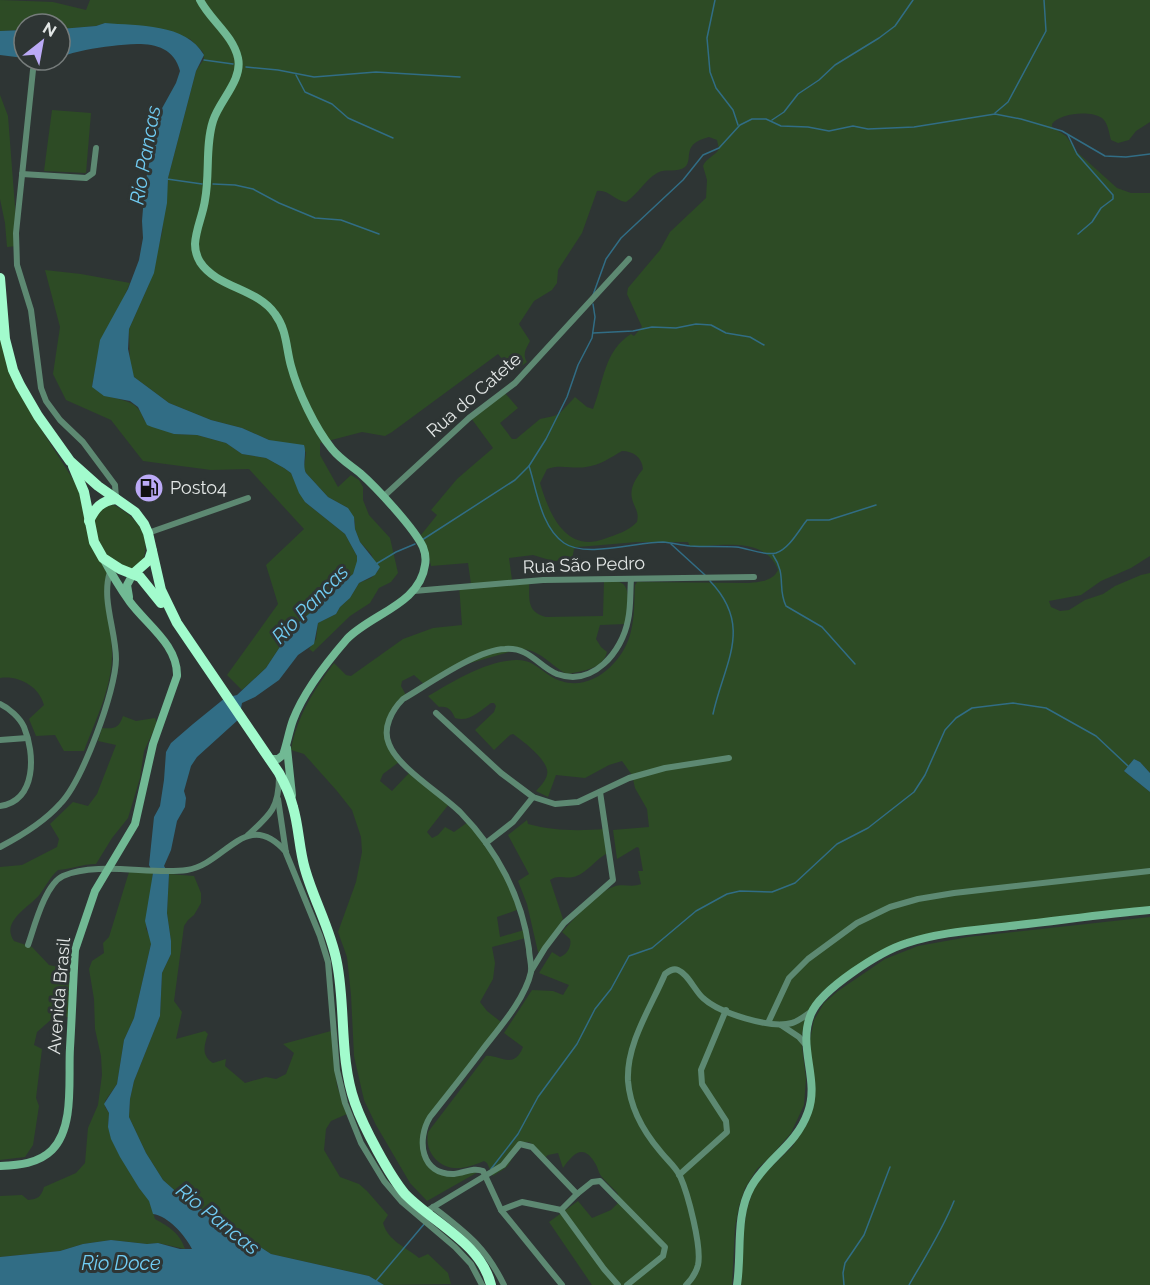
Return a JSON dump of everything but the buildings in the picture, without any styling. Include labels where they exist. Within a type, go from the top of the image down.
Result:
[{"type":"highway","points":[[0,278],[4,331],[13,370],[38,416],[70,461],[84,492],[93,542],[102,558],[144,581],[177,623],[279,773],[293,807],[304,868],[331,938],[338,964],[347,1067],[355,1103],[394,1179],[406,1194],[429,1209],[465,1244],[481,1263],[491,1285]]},
{"type":"highway","points":[[70,461],[98,486],[135,512],[148,533],[161,590],[177,623]]},
{"type":"highway","points":[[89,521],[98,506],[116,499]]},
{"type":"highway","points":[[133,574],[149,560],[152,551]]},
{"type":"street","points":[[200,0],[204,9],[226,34],[238,60],[234,79],[213,121],[205,201],[196,229],[195,248],[199,260],[207,272],[254,296],[275,313],[284,329],[296,384],[331,448],[383,497],[423,548],[426,563],[423,577],[414,591],[367,622],[348,638],[311,686],[299,706],[281,757],[269,759]]},
{"type":"street","points":[[33,72],[16,233],[17,265],[34,324],[41,388],[46,401],[60,420],[83,442],[115,484],[116,499]]},
{"type":"street","points":[[22,174],[86,178],[93,173],[96,148]]},
{"type":"street","name":"Rua do Catete","points":[[383,497],[469,418],[523,375],[629,259]]},
{"type":"street","points":[[148,533],[248,498]]},
{"type":"street","name":"Avenida Brasil","points":[[0,1166],[21,1165],[42,1158],[53,1150],[64,1129],[69,1099],[75,950],[87,912],[107,870],[135,824],[153,744],[177,676],[174,656],[131,603],[102,558]]},
{"type":"street","points":[[0,847],[28,831],[61,803],[77,780],[86,760],[107,705],[114,678],[116,659],[107,590],[111,572]]},
{"type":"street","points":[[131,603],[127,585],[133,574]]},
{"type":"street","name":"Rua São Pedro","points":[[414,591],[543,580],[754,577]]},
{"type":"street","points":[[531,971],[521,909],[507,876],[486,843],[461,813],[394,753],[387,735],[388,721],[394,708],[403,699],[480,655],[504,648],[520,650],[555,673],[580,676],[595,671],[606,663],[624,633],[628,620],[630,579]]},
{"type":"street","points":[[0,704],[15,715],[23,726],[32,766],[29,782],[24,792],[16,800],[0,806]]},
{"type":"street","points":[[436,713],[501,773],[533,796],[555,804],[578,802],[629,778],[665,768],[729,758]]},
{"type":"street","points":[[0,740],[27,738]]},
{"type":"street","points":[[287,742],[293,807]]},
{"type":"street","points":[[279,773],[278,799],[286,853],[320,936],[328,962],[337,1070],[345,1103],[361,1143],[384,1181],[402,1202],[455,1247],[471,1264],[482,1285]]},
{"type":"street","points":[[562,1285],[501,1210],[485,1175],[480,1170],[454,1174],[433,1166],[425,1157],[422,1138],[424,1127],[430,1117],[511,1014],[531,971],[545,948],[564,923],[613,880],[600,792]]},
{"type":"street","points":[[486,843],[513,822],[533,796]]},
{"type":"street","points":[[28,945],[44,901],[57,880],[64,876],[107,870],[186,870],[201,866],[248,835],[270,813],[278,799]]},
{"type":"street","points":[[248,835],[269,837],[277,842],[286,853]]},
{"type":"street","points":[[768,1023],[789,978],[808,959],[857,923],[890,907],[918,899],[954,893],[1150,871]]},
{"type":"street","points":[[737,1285],[742,1212],[750,1188],[762,1171],[788,1146],[800,1130],[809,1111],[813,1092],[805,1044],[807,1025],[820,999],[836,985],[878,957],[907,943],[944,934],[1150,910]]},
{"type":"street","points":[[686,1285],[698,1265],[699,1250],[691,1212],[679,1175],[651,1141],[633,1108],[628,1083],[629,1064],[635,1042],[665,974],[676,969],[705,1000],[755,1022],[780,1025],[792,1031],[805,1044]]},
{"type":"street","points":[[679,1175],[727,1132],[726,1121],[702,1084],[700,1077],[726,1010]]},
{"type":"street","points":[[780,1025],[798,1021],[812,1011]]},
{"type":"street","points":[[504,1285],[495,1265],[480,1245],[429,1209],[503,1165],[520,1144],[531,1146],[577,1194]]},
{"type":"street","points":[[561,1210],[592,1182],[600,1181],[665,1247],[663,1256],[627,1285]]},
{"type":"street","points":[[501,1210],[522,1202],[561,1210],[618,1285]]},
{"type":"green space","points":[[0,0],[53,2],[86,10],[90,0],[1150,0],[1150,122],[1136,131],[1129,140],[1118,143],[1111,140],[1106,123],[1102,118],[1090,114],[1062,117],[1052,124],[1052,127],[1066,136],[1077,152],[1117,188],[1131,193],[1150,193],[1150,556],[1131,568],[1101,581],[1081,595],[1049,601],[1051,607],[1060,611],[1069,610],[1115,586],[1150,573],[1150,773],[1134,759],[1124,771],[1150,792],[1150,908],[915,937],[832,983],[818,996],[806,1016],[801,1039],[806,1079],[804,1105],[791,1133],[757,1169],[745,1188],[739,1206],[735,1227],[732,1285],[592,1285],[549,1222],[578,1201],[592,1218],[611,1210],[618,1203],[618,1194],[601,1176],[595,1163],[586,1153],[574,1155],[563,1168],[558,1153],[548,1155],[541,1161],[531,1143],[526,1142],[519,1145],[508,1166],[493,1176],[484,1161],[467,1167],[453,1168],[440,1163],[431,1153],[427,1140],[428,1132],[486,1056],[511,1060],[519,1054],[523,1047],[504,1033],[532,990],[553,991],[563,995],[569,985],[539,973],[552,952],[560,957],[568,950],[570,939],[562,932],[606,890],[617,886],[641,884],[638,871],[643,871],[639,848],[617,859],[613,830],[649,827],[647,809],[635,788],[632,775],[622,761],[585,778],[556,775],[548,797],[536,791],[547,775],[541,758],[513,734],[494,750],[475,730],[494,712],[496,706],[494,703],[470,717],[460,719],[455,718],[447,708],[439,707],[428,696],[470,673],[504,661],[529,662],[561,681],[585,682],[596,678],[615,662],[628,642],[637,582],[757,582],[770,579],[776,574],[778,570],[772,559],[763,552],[740,545],[690,547],[688,542],[637,542],[578,547],[574,549],[572,560],[553,561],[533,555],[509,558],[512,580],[529,579],[529,598],[532,608],[539,615],[546,617],[603,616],[604,581],[623,584],[628,594],[626,624],[600,625],[596,639],[607,652],[605,658],[597,666],[567,674],[534,652],[520,649],[467,664],[426,686],[414,675],[402,681],[401,686],[407,697],[393,714],[388,730],[399,762],[383,774],[380,781],[392,791],[410,772],[449,804],[427,832],[432,838],[445,827],[454,832],[468,822],[497,864],[509,886],[517,910],[497,917],[500,937],[524,930],[526,938],[492,947],[495,963],[493,979],[480,1002],[501,1022],[424,1124],[421,1133],[422,1152],[442,1174],[478,1172],[427,1201],[410,1183],[376,1125],[364,1100],[354,1056],[347,957],[338,932],[356,882],[362,852],[361,837],[352,810],[337,791],[304,754],[291,750],[297,726],[307,704],[334,663],[346,675],[351,676],[403,639],[433,628],[462,625],[459,585],[471,584],[468,563],[431,566],[427,547],[421,535],[437,515],[431,510],[457,479],[493,448],[471,418],[504,392],[518,408],[500,423],[512,439],[516,439],[540,419],[560,413],[575,397],[593,409],[606,367],[615,349],[631,334],[634,336],[642,327],[627,294],[628,288],[660,250],[670,232],[706,198],[707,180],[703,166],[719,149],[717,140],[709,137],[694,144],[685,167],[657,173],[626,202],[605,192],[597,191],[582,233],[558,270],[557,283],[552,290],[534,301],[519,324],[530,341],[525,354],[527,362],[513,372],[498,354],[385,436],[362,432],[320,443],[320,455],[338,487],[351,475],[359,480],[363,487],[363,500],[369,515],[390,538],[398,573],[391,582],[379,588],[370,603],[350,616],[313,652],[309,649],[316,639],[318,623],[336,614],[359,583],[371,578],[378,571],[371,554],[360,542],[355,522],[348,508],[328,497],[306,473],[304,468],[306,452],[242,428],[211,420],[169,403],[134,377],[130,366],[129,329],[149,284],[162,233],[168,178],[196,71],[204,59],[203,52],[190,39],[105,23],[72,28],[72,12],[12,12],[12,30],[0,31]],"holes":[[[622,451],[639,458],[643,469],[635,480],[631,493],[637,522],[622,532],[590,542],[579,540],[561,528],[548,506],[540,483],[547,469],[591,466]]]},
{"type":"green space","points":[[0,95],[8,116],[18,246],[7,247],[0,199]]},
{"type":"green space","points":[[52,110],[91,113],[86,173],[44,171]]},
{"type":"green space","points":[[45,270],[130,283],[97,360],[92,386],[99,392],[129,402],[140,411],[144,420],[174,434],[197,435],[226,443],[242,454],[266,458],[284,468],[291,473],[305,502],[345,534],[357,556],[357,565],[353,574],[330,590],[315,609],[293,627],[266,668],[242,690],[227,675],[278,604],[266,565],[304,529],[249,469],[211,470],[143,461],[111,420],[66,400],[53,374],[60,327]]},
{"type":"green space","points":[[0,311],[29,410],[81,492],[109,569],[105,591],[112,646],[111,669],[102,705],[84,751],[64,751],[55,735],[36,736],[29,719],[44,705],[38,692],[21,680],[0,678]]},
{"type":"green space","points":[[114,505],[131,517],[142,531],[146,548],[139,568],[129,568],[112,561],[97,537],[92,518],[100,506]]},
{"type":"green space","points":[[123,716],[136,721],[155,718],[157,723],[144,751],[140,778],[128,818],[96,864],[58,870],[40,894],[13,921],[11,927],[14,941],[32,947],[49,965],[72,970],[68,1017],[54,1017],[37,1032],[34,1045],[42,1049],[36,1098],[39,1106],[33,1145],[25,1157],[0,1160],[0,867],[22,865],[57,847],[59,839],[50,824],[73,802],[88,806],[97,794],[116,745],[98,741],[102,728],[116,727]]},
{"type":"green space","points":[[527,820],[528,824],[557,829],[605,829],[608,853],[578,876],[556,877],[550,880],[563,919],[540,953],[527,904],[518,881],[529,874],[508,835]]},
{"type":"green space","points":[[129,872],[153,873],[146,929],[151,938],[151,944],[134,1018],[124,1040],[117,1084],[105,1101],[105,1107],[109,1113],[108,1127],[139,1188],[149,1200],[155,1219],[177,1234],[185,1249],[158,1243],[111,1240],[83,1244],[60,1251],[0,1257],[0,1196],[22,1195],[28,1200],[37,1198],[44,1187],[76,1173],[85,1163],[88,1128],[98,1105],[102,1075],[89,969],[92,961],[104,953],[103,943],[109,937]]},
{"type":"green space","points":[[169,874],[194,876],[201,893],[201,903],[184,926],[174,1001],[182,1012],[176,1039],[205,1031],[208,1034],[205,1054],[209,1060],[213,1063],[226,1059],[225,1066],[245,1083],[266,1077],[276,1079],[286,1074],[294,1053],[283,1044],[331,1031],[337,1086],[347,1114],[331,1121],[326,1129],[324,1150],[340,1177],[359,1184],[388,1215],[383,1223],[389,1235],[419,1258],[428,1254],[448,1273],[451,1284],[384,1285],[369,1276],[271,1254],[181,1196],[163,1180],[146,1153],[129,1117],[134,1081],[160,1016],[162,973],[171,954],[167,913]]},
{"type":"green space","points":[[1150,917],[1150,1285],[741,1285],[744,1228],[753,1191],[763,1175],[792,1147],[807,1124],[813,1107],[810,1040],[814,1020],[824,1003],[885,959],[918,946],[968,937]]},
{"type":"water","name":"Rio Doce","points":[[105,23],[160,28],[186,37],[204,55],[196,71],[168,178],[167,203],[154,273],[129,329],[128,349],[134,377],[169,403],[211,420],[242,428],[269,440],[304,445],[306,473],[328,497],[348,508],[354,517],[355,529],[360,542],[380,567],[375,575],[359,583],[336,614],[318,623],[314,644],[298,655],[279,680],[242,703],[239,719],[197,757],[191,766],[184,791],[185,807],[177,821],[171,850],[164,866],[169,874],[167,913],[171,954],[162,973],[160,1016],[134,1081],[129,1117],[146,1153],[163,1180],[181,1196],[271,1254],[369,1276],[384,1285],[0,1285],[0,1257],[60,1251],[83,1244],[111,1240],[158,1243],[180,1249],[192,1249],[176,1227],[164,1218],[153,1214],[149,1201],[111,1139],[108,1127],[109,1113],[104,1104],[117,1084],[124,1040],[134,1018],[151,944],[145,921],[153,873],[149,865],[154,817],[160,806],[166,752],[171,743],[193,724],[225,698],[237,695],[266,668],[293,627],[315,609],[330,590],[353,574],[357,561],[357,556],[345,534],[305,502],[291,473],[284,468],[266,458],[242,454],[226,443],[197,435],[174,434],[147,425],[138,407],[130,401],[104,396],[92,387],[100,340],[128,289],[139,260],[143,238],[145,184],[155,135],[155,121],[180,71],[170,53],[152,45],[122,45],[72,53],[72,28]]},
{"type":"water","points":[[12,30],[12,56],[0,55],[0,31]]},
{"type":"water","points":[[1134,759],[1150,773],[1150,792],[1124,771]]},
{"type":"waterway","points":[[715,0],[707,38],[710,72],[716,88],[733,110],[738,125]]},
{"type":"waterway","points":[[772,120],[784,112],[798,94],[819,80],[835,65],[895,26],[913,0]]},
{"type":"waterway","points":[[995,113],[1008,102],[1046,31],[1044,0]]},
{"type":"waterway","points":[[204,60],[233,64]]},
{"type":"waterway","points":[[246,67],[314,77],[376,72],[460,77]]},
{"type":"waterway","points":[[296,75],[305,92],[332,104],[348,118],[393,138]]},
{"type":"waterway","points":[[593,295],[606,259],[621,238],[683,180],[703,155],[719,148],[740,125],[752,119],[766,119],[781,126],[808,127],[829,131],[853,126],[868,129],[914,127],[995,114],[1062,131],[1105,156],[1126,157],[1150,154]]},
{"type":"waterway","points":[[1068,135],[1077,154],[1113,195],[1113,199],[1101,208],[1092,222],[1078,234]]},
{"type":"waterway","points":[[167,179],[202,184]]},
{"type":"waterway","points":[[213,184],[253,189],[315,218],[341,220],[379,234]]},
{"type":"waterway","points":[[422,540],[515,480],[529,466],[546,439],[567,397],[578,365],[592,338],[595,317],[593,304]]},
{"type":"waterway","points":[[593,333],[633,331],[652,327],[676,328],[696,324],[711,325],[726,333],[750,337],[764,345]]},
{"type":"waterway","points":[[529,466],[541,508],[550,528],[564,543],[585,549],[663,542],[690,546],[736,547],[776,553],[789,543],[807,520],[829,520],[876,505]]},
{"type":"waterway","points":[[376,564],[415,544]]},
{"type":"waterway","points":[[671,544],[705,575]]},
{"type":"waterway","points":[[773,555],[780,569],[782,593],[786,606],[822,627],[855,664]]},
{"type":"waterway","points":[[710,581],[723,598],[731,614],[733,630],[732,646],[713,714]]},
{"type":"waterway","points":[[491,1169],[518,1134],[538,1097],[577,1044],[595,1009],[611,989],[629,956],[652,948],[696,911],[727,894],[740,891],[772,892],[795,883],[837,844],[868,828],[914,792],[925,775],[945,730],[956,718],[972,708],[1013,703],[1046,708],[1096,736],[1128,766]]},
{"type":"waterway","points":[[844,1285],[845,1263],[864,1235],[890,1167]]},
{"type":"waterway","points":[[909,1285],[939,1233],[954,1201]]},
{"type":"waterway","points":[[376,1281],[425,1223]]},
{"type":"place","name":"Posto4","points":[[149,488]]},
{"type":"water label","name":"Rio Pancas","points":[[145,155]]},
{"type":"water label","name":"Rio Pancas","points":[[310,604]]},
{"type":"water label","name":"Rio Pancas","points":[[218,1219]]}]
